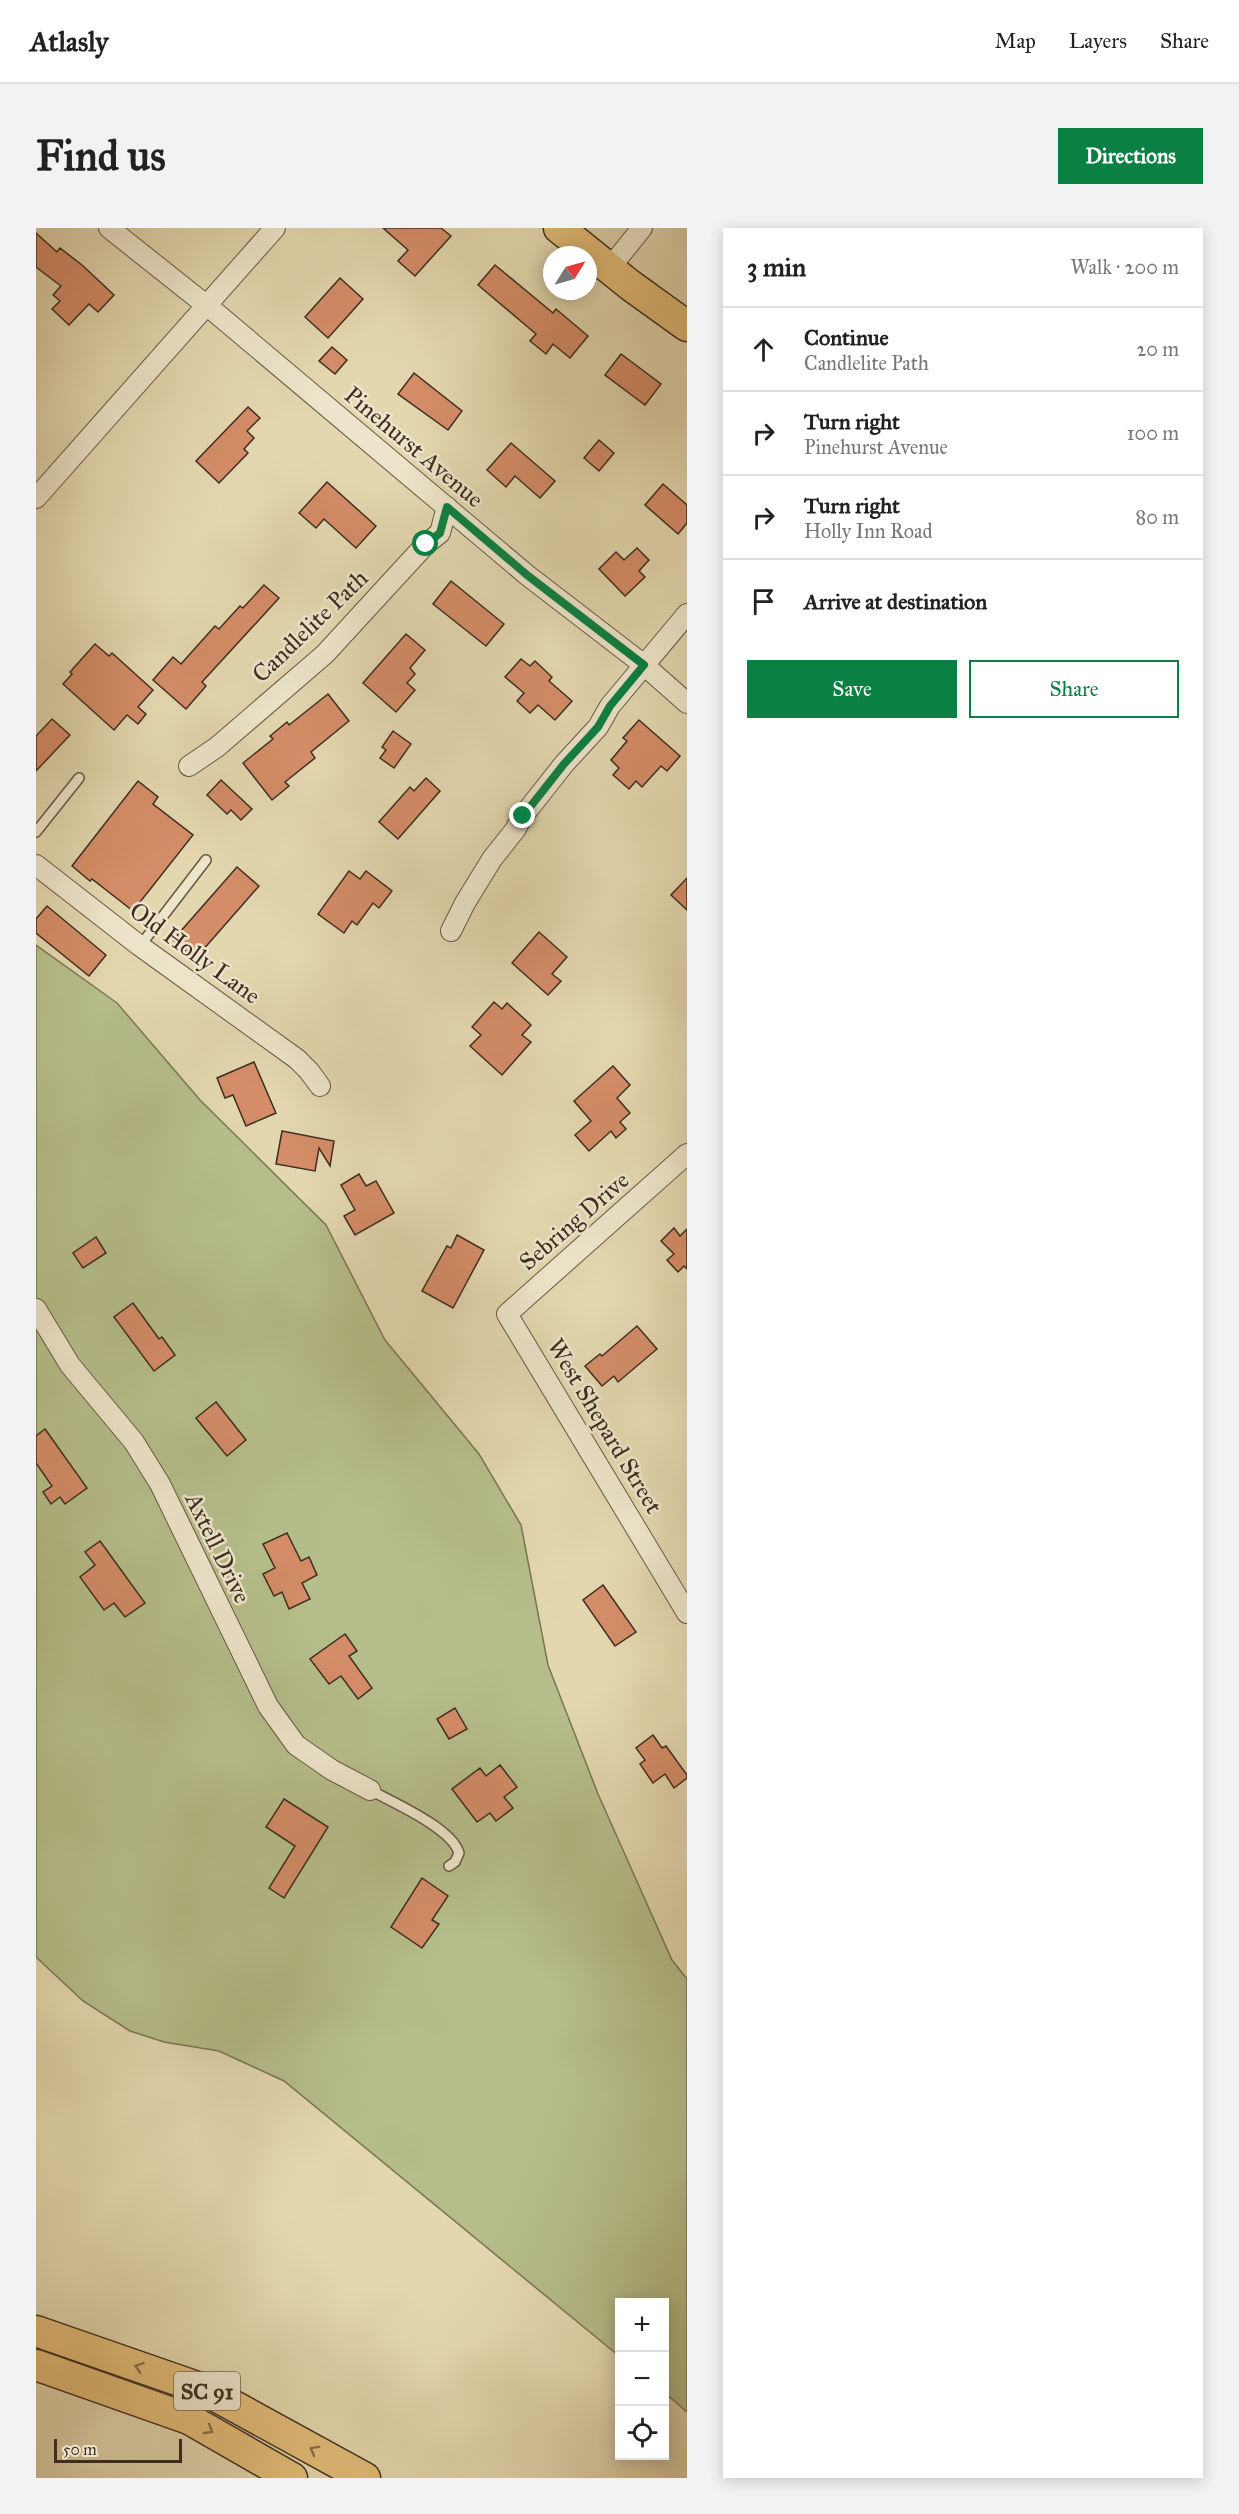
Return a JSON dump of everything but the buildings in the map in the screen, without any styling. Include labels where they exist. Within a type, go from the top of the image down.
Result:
[{"type":"main road","points":[[560,228],[609,269],[687,326]]},
{"type":"main road","name":"SC 91","points":[[36,2331],[203,2389],[365,2478]]},
{"type":"main road","name":"SC 91","points":[[36,2366],[189,2419],[292,2478]]},
{"type":"street","name":"Pinehurst Avenue","points":[[109,228],[206,305],[527,575],[644,665],[687,703]]},
{"type":"street","points":[[36,498],[275,228]]},
{"type":"street","points":[[609,269],[633,232]]},
{"type":"street","name":"Candlelite Path","points":[[189,766],[217,747],[325,654],[426,544],[440,533],[447,507]]},
{"type":"street","points":[[451,931],[492,859],[523,816],[564,764],[598,727],[610,706],[687,614]]},
{"type":"street","name":"Old Holly Lane","points":[[36,865],[140,946],[297,1059],[320,1086]]},
{"type":"street","name":"Sebring Drive","points":[[517,1327],[507,1314],[687,1154]]},
{"type":"street","name":"Axtell Drive","points":[[36,1309],[70,1365],[134,1442],[160,1484],[268,1706],[296,1745],[332,1770],[370,1790]]},
{"type":"street","name":"West Shepard Street","points":[[517,1327],[687,1613]]},
{"type":"lane","points":[[36,832],[79,778]]},
{"type":"lane","points":[[140,946],[206,860]]},
{"type":"lane","points":[[370,1790],[427,1822],[454,1842],[459,1853],[455,1862],[449,1866]]},
{"type":"green space","points":[[36,945],[117,1003],[200,1100],[326,1225],[385,1340],[479,1454],[521,1525],[548,1665],[598,1794],[672,1960],[687,1979],[687,2412],[669,2396],[669,2298],[615,2298],[615,2353],[284,2081],[219,2051],[164,2042],[130,2031],[83,2001],[36,1957]]},
{"type":"route","points":[[426,544],[440,533],[447,507],[527,575],[543,585],[644,665],[610,706],[598,727],[564,764],[523,816]]}]
